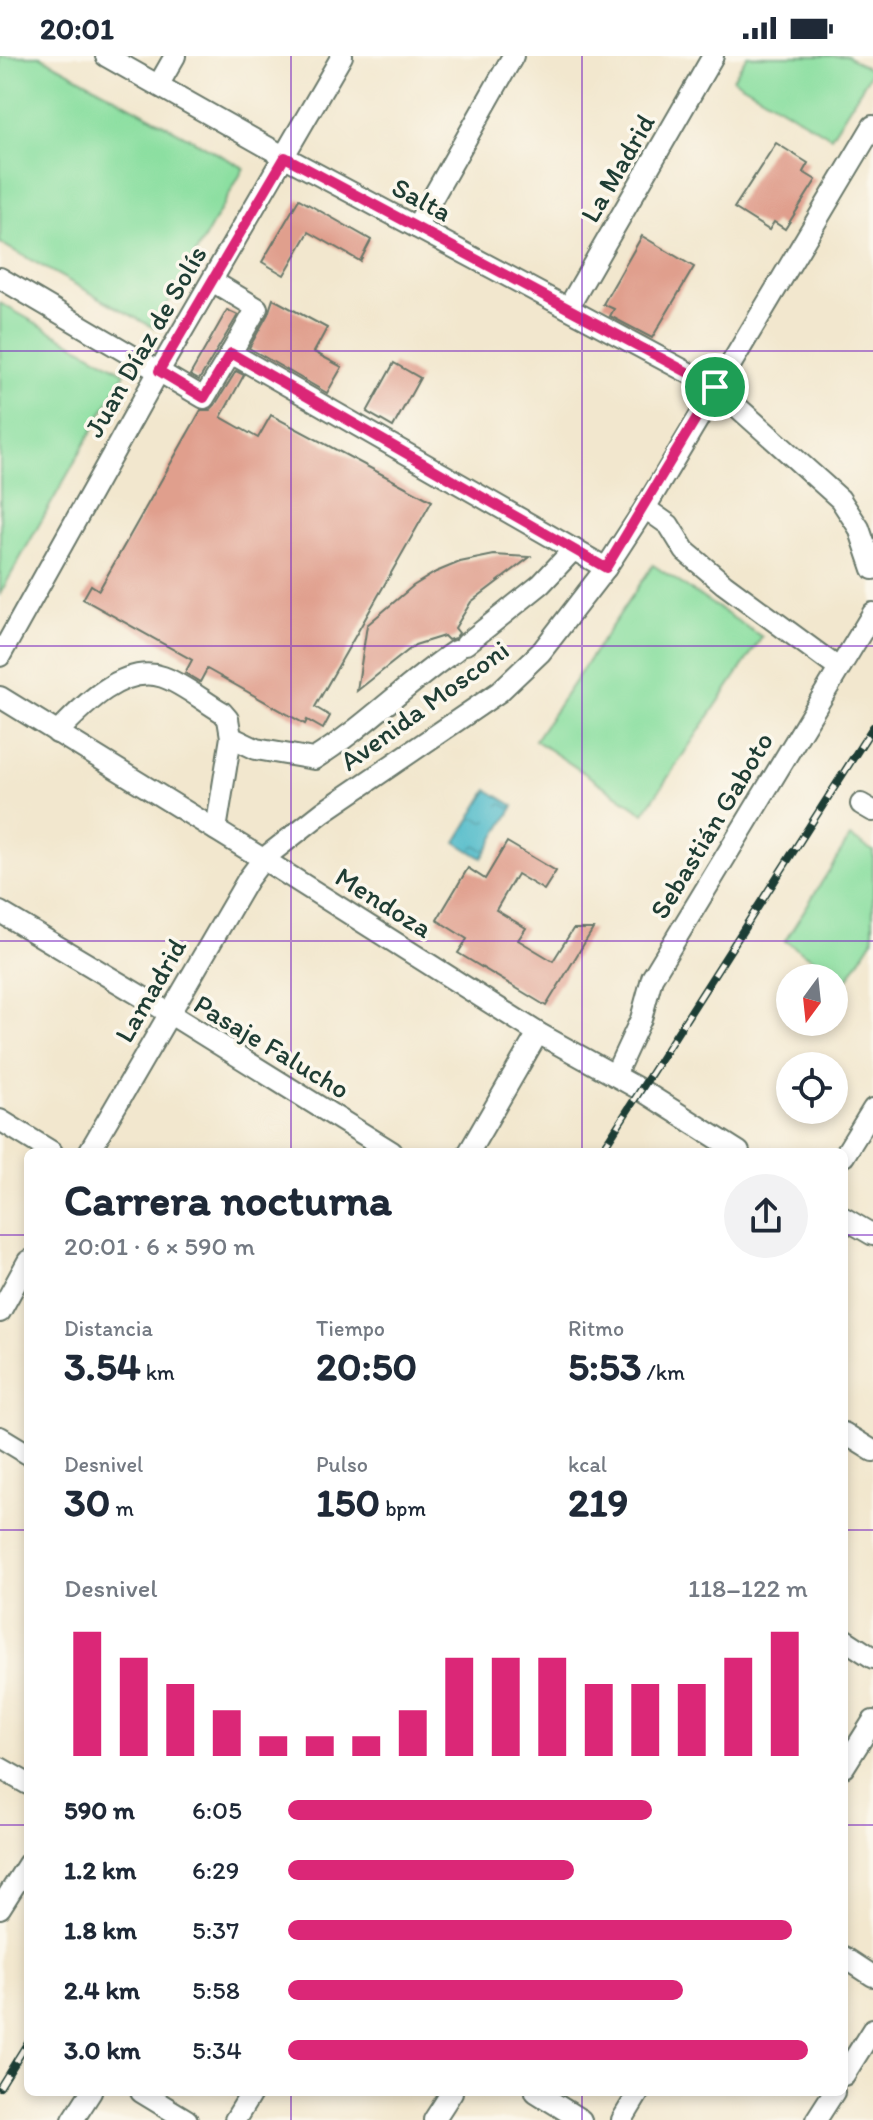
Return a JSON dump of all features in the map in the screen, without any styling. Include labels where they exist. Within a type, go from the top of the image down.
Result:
[{"type":"street","name":"Salta","points":[[106,56],[285,157],[715,387],[840,499],[859,528],[873,569]]},
{"type":"street","points":[[159,84],[175,56]]},
{"type":"street","name":"Juan Díaz de Solís","points":[[0,656],[159,371],[342,56]]},
{"type":"street","points":[[416,227],[513,56]]},
{"type":"street","name":"La Madrid","points":[[568,308],[713,56]]},
{"type":"street","name":"Avenida Mosconi","points":[[263,859],[323,812],[499,692],[541,652],[606,568],[645,508],[873,126]]},
{"type":"street","points":[[0,278],[204,398],[257,308],[212,281]]},
{"type":"street","points":[[231,353],[606,568]]},
{"type":"street","points":[[645,508],[669,525],[685,551],[724,584],[838,668]]},
{"type":"street","points":[[231,737],[256,749],[314,759],[375,716],[429,669],[541,584],[574,549]]},
{"type":"street","name":"Sebastián Gaboto","points":[[615,1075],[641,1019],[652,978],[873,613]]},
{"type":"street","points":[[57,733],[82,707],[106,689],[139,676],[166,678],[222,712],[228,719],[231,737],[216,830]]},
{"type":"street","name":"Mendoza","points":[[0,697],[538,1033],[615,1075],[733,1148]]},
{"type":"street","name":"Lamadrid","points":[[91,1148],[167,1014],[263,859]]},
{"type":"street","name":"Pasaje Falucho","points":[[0,912],[385,1148]]},
{"type":"street","points":[[471,1148],[538,1033]]},
{"type":"street","points":[[848,1150],[873,1109]]},
{"type":"street","points":[[0,1120],[46,1148]]},
{"type":"street","points":[[848,1220],[873,1235]]},
{"type":"street","points":[[0,1312],[24,1268]]},
{"type":"street","points":[[848,1435],[873,1451]]},
{"type":"street","points":[[0,1437],[24,1452]]},
{"type":"street","points":[[848,1642],[873,1658]]},
{"type":"street","points":[[848,1761],[873,1721]]},
{"type":"street","points":[[0,1768],[24,1782]]},
{"type":"street","points":[[0,1908],[24,1870]]},
{"type":"street","points":[[848,1960],[873,1976]]},
{"type":"street","points":[[848,2069],[873,2029]]},
{"type":"street","points":[[73,2120],[88,2096]]},
{"type":"street","points":[[148,2096],[187,2120]]},
{"type":"street","points":[[235,2120],[250,2096]]},
{"type":"street","points":[[434,2120],[449,2096]]},
{"type":"street","points":[[542,2096],[581,2120]]},
{"type":"street","points":[[622,2120],[637,2096]]},
{"type":"street","points":[[816,2120],[831,2096]]},
{"type":"green space","points":[[0,56],[40,56],[244,168],[154,328],[0,243]]},
{"type":"green space","points":[[747,56],[847,56],[872,71],[831,137],[733,79]]},
{"type":"green space","points":[[0,303],[125,373],[0,594]]},
{"type":"green space","points":[[653,565],[762,637],[644,813],[535,740]]},
{"type":"green space","points":[[850,837],[873,851],[873,939],[848,978],[848,964],[822,964],[785,941]]},
{"type":"water","points":[[488,790],[514,806],[482,858],[456,842]]},
{"type":"building","points":[[776,143],[808,163],[803,172],[816,180],[785,229],[774,222],[769,230],[734,208]]},
{"type":"building","points":[[299,199],[371,240],[360,261],[309,232],[284,275],[262,262]]},
{"type":"building","points":[[642,236],[694,267],[652,338],[610,316],[614,309],[603,304]]},
{"type":"building","points":[[273,299],[327,328],[314,352],[342,367],[327,393],[249,348]]},
{"type":"building","points":[[227,310],[238,315],[199,380],[190,375]]},
{"type":"building","points":[[394,363],[420,378],[393,427],[367,412]]},
{"type":"building","points":[[236,371],[244,375],[221,417],[258,438],[271,415],[432,501],[315,707],[330,716],[323,729],[307,720],[305,724],[207,669],[200,682],[185,673],[192,660],[83,599],[91,585],[99,590],[201,410],[210,410],[215,405]]},
{"type":"building","points":[[494,555],[530,557],[471,602],[455,628],[459,633],[455,638],[448,640],[444,636],[415,645],[357,691],[367,625],[413,586],[436,572],[460,562]]},
{"type":"building","points":[[507,842],[556,871],[544,890],[517,874],[496,910],[526,928],[518,940],[553,961],[573,929],[593,929],[546,1006],[458,953],[467,939],[437,920],[468,868],[485,879]]},
{"type":"railway","points":[[604,1148],[873,727]]},
{"type":"railway","points":[[0,2087],[24,2048]]},
{"type":"route","points":[[285,157],[715,387],[645,508],[606,568],[231,353],[204,398],[159,371],[285,157]]}]
